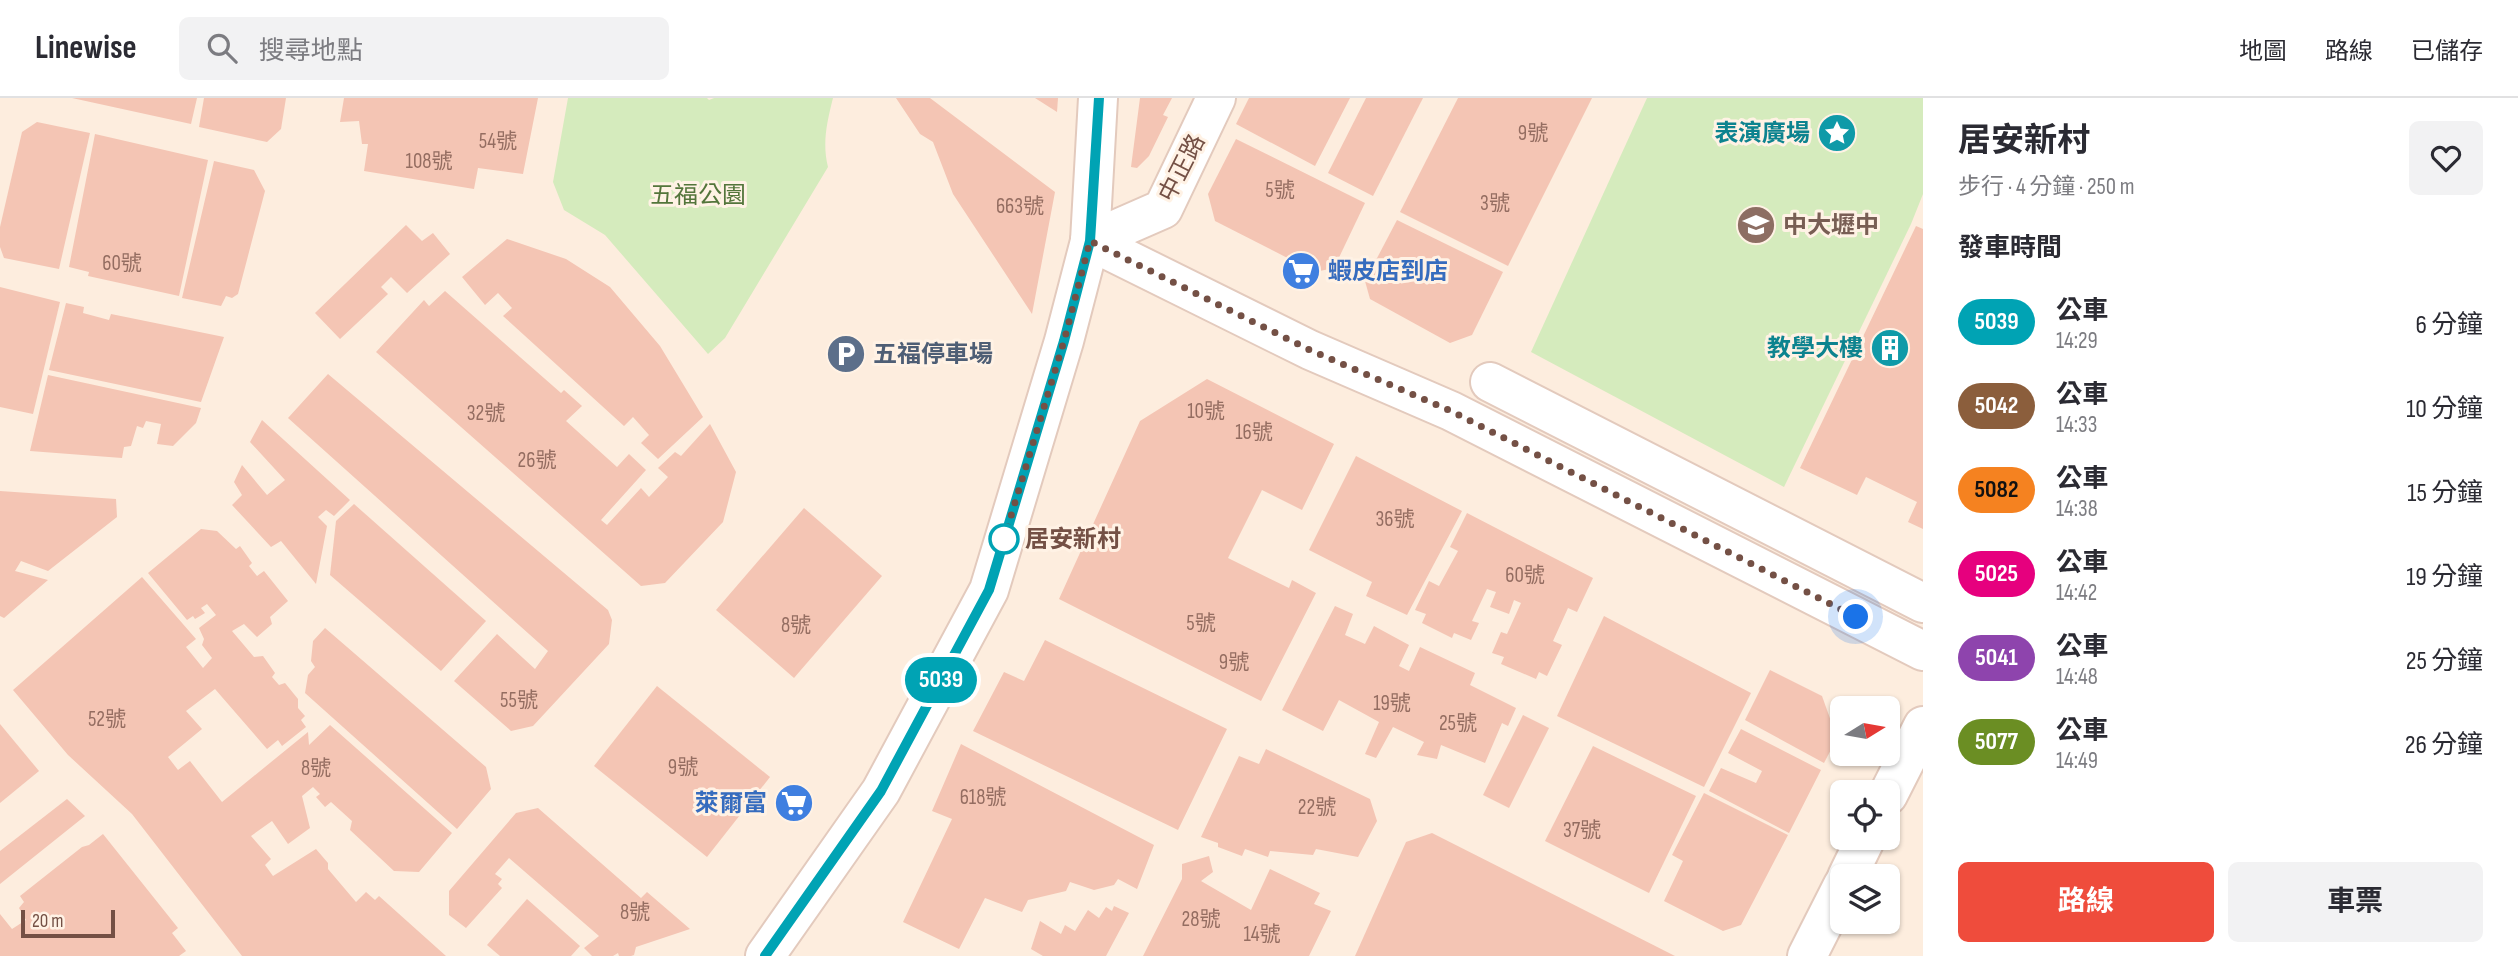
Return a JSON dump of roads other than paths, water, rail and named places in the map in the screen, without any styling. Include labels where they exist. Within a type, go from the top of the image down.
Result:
[{"type":"street","points":[[765,956],[881,791],[989,590],[1064,341],[1090,241],[1098,98]]},
{"type":"street","name":"中正路","points":[[1090,241],[1163,209],[1216,98]]},
{"type":"street","points":[[1090,241],[1310,350],[1451,411],[1923,651]]},
{"type":"street","points":[[1490,382],[1923,603]]},
{"type":"street","points":[[1896,780],[1923,726]]},
{"type":"street","points":[[1807,956],[1830,911]]},
{"type":"place","name":"表演廣場","points":[[1837,133]]},
{"type":"place","name":"中大壢中","points":[[1756,225]]},
{"type":"place","name":"蝦皮店到店","points":[[1301,271]]},
{"type":"place","name":"教學大樓","points":[[1890,348]]},
{"type":"place","name":"五福停車場","points":[[846,354]]},
{"type":"place","name":"居安新村","points":[[1004,539]]},
{"type":"place","name":"萊爾富","points":[[794,803]]},
{"type":"park label","name":"五福公園","points":[[698,195]]}]
